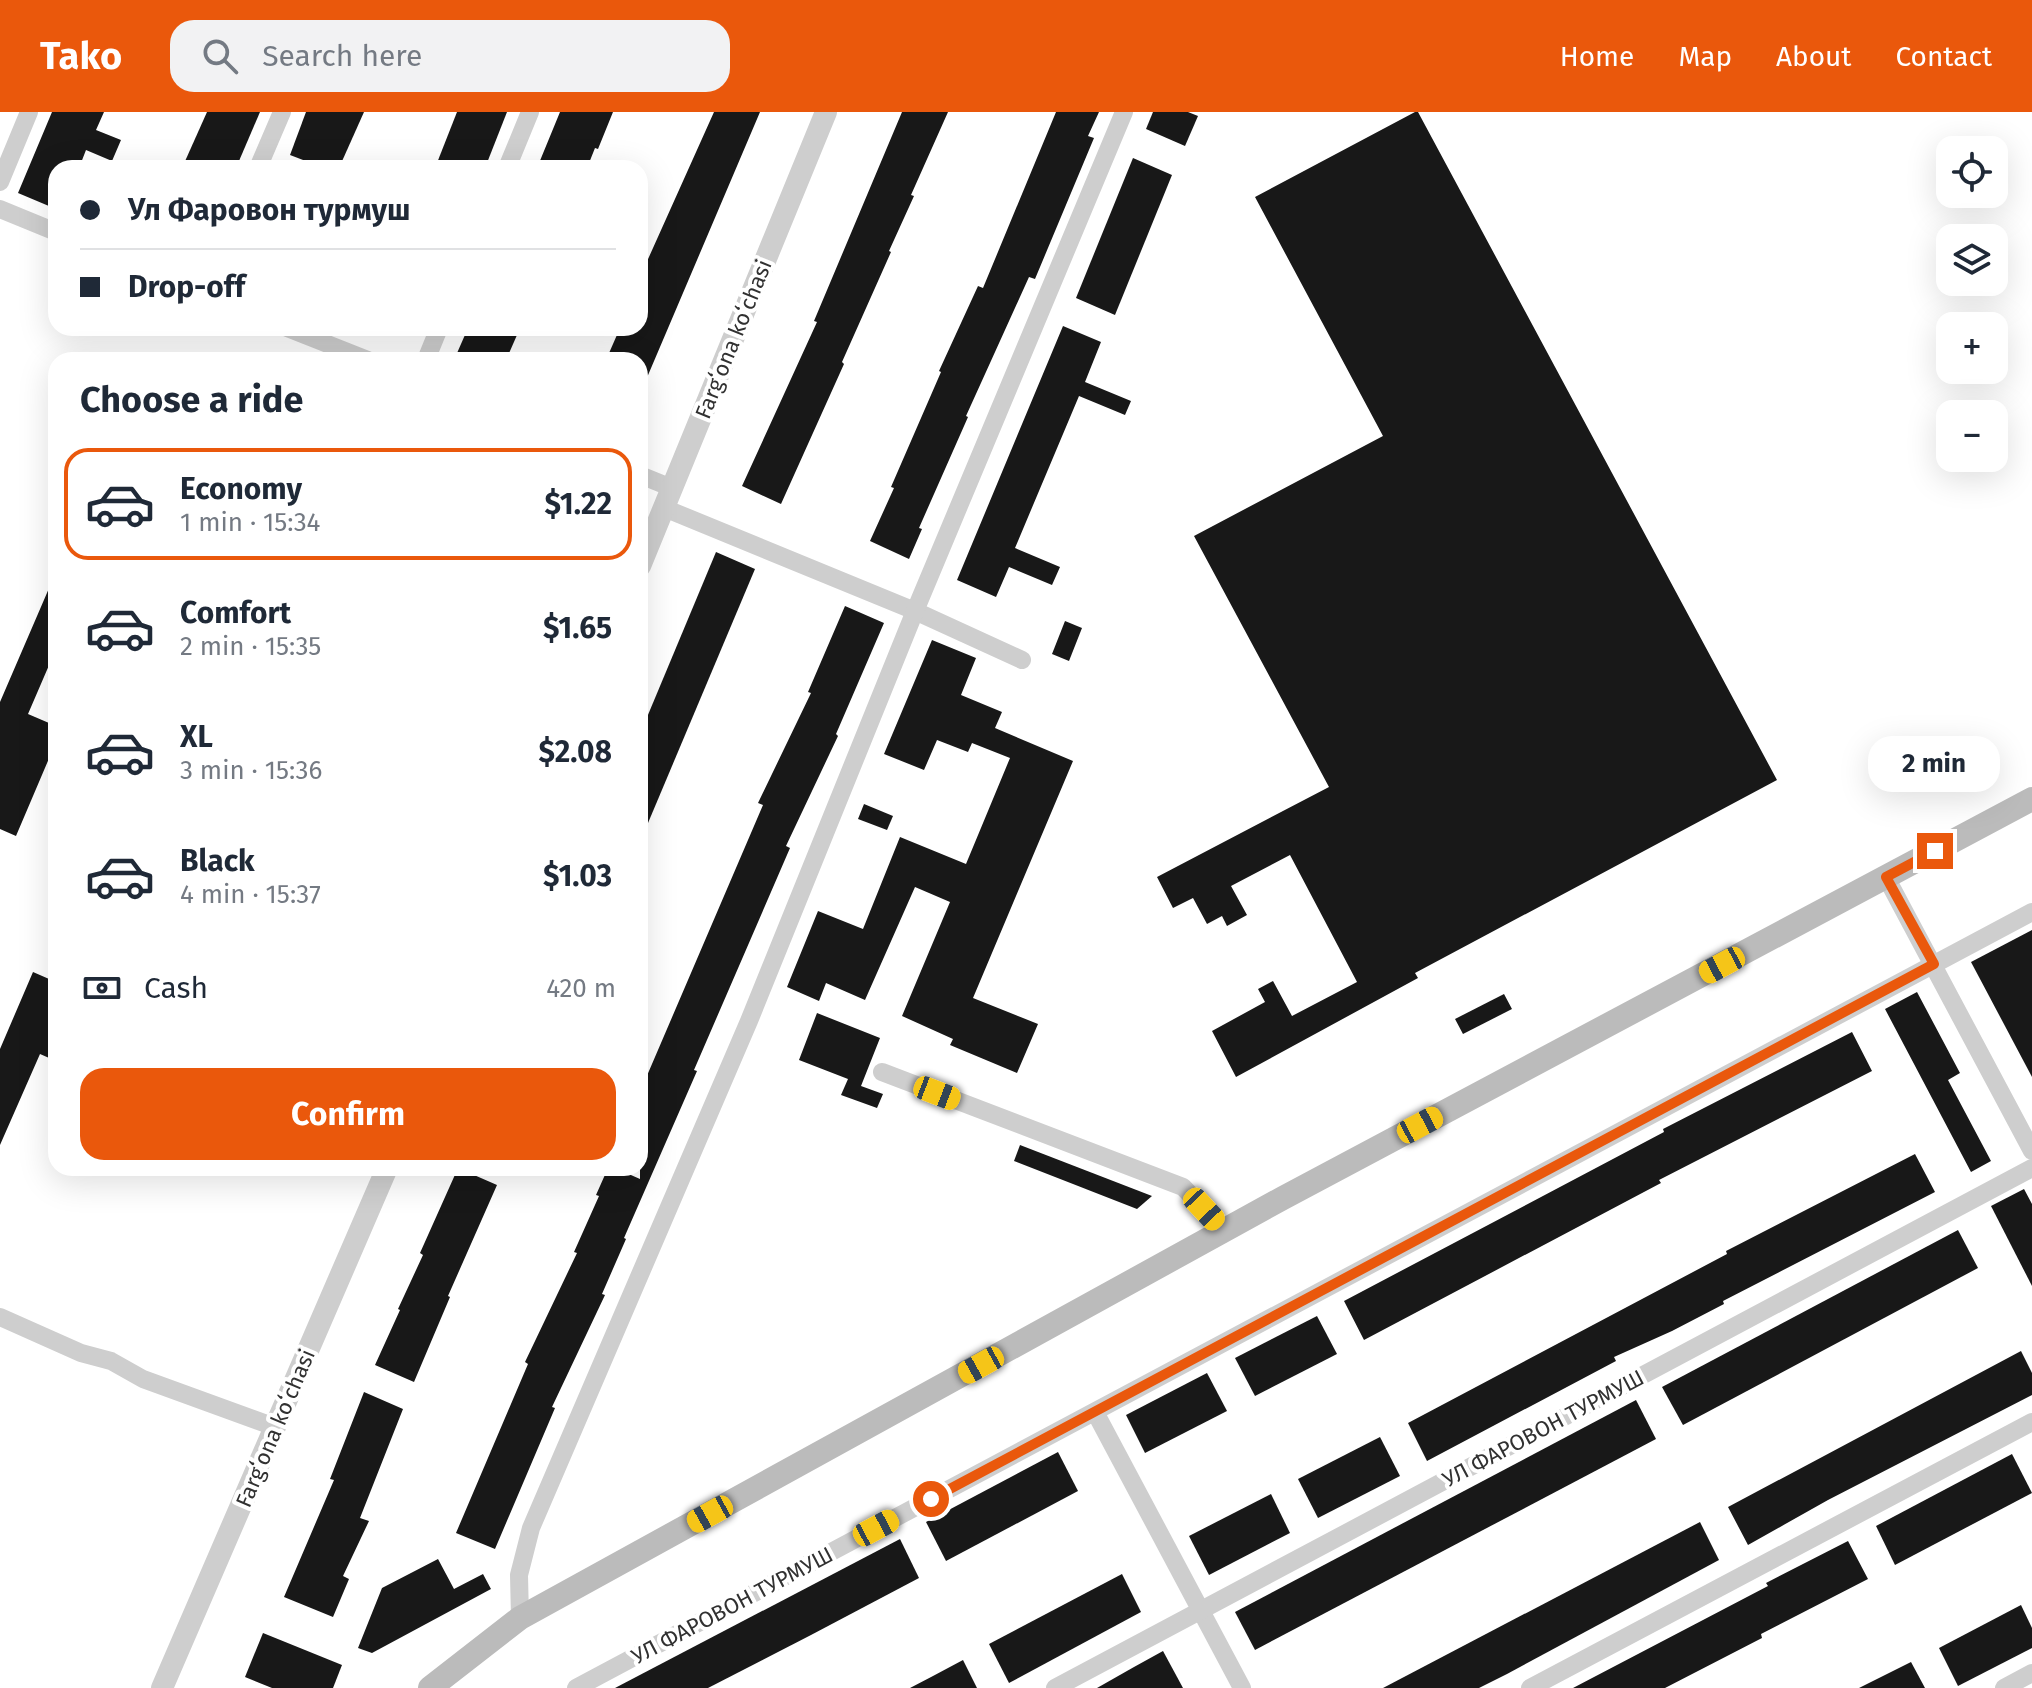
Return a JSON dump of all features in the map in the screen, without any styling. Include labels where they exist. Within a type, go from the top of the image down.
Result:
[{"type":"main road","points":[[430,1688],[520,1618],[1225,1231],[2032,799]]},
{"type":"street","points":[[0,182],[29,112]]},
{"type":"street","points":[[261,160],[282,112]]},
{"type":"street","points":[[510,160],[530,112]]},
{"type":"street","name":"Fargʻona koʻchasi","points":[[648,547],[826,112]]},
{"type":"street","points":[[520,1618],[519,1575],[531,1528],[749,1021],[915,611],[1124,112]]},
{"type":"street","points":[[0,209],[48,229]]},
{"type":"street","points":[[307,336],[348,352]]},
{"type":"street","points":[[648,482],[668,498],[1022,660]]},
{"type":"street","points":[[1886,877],[2032,1151]]},
{"type":"street","name":"УЛ ФАРОВОН ТУРМУШ","points":[[576,1688],[2032,912]]},
{"type":"street","points":[[882,1072],[1183,1187],[1225,1231]]},
{"type":"street","name":"УЛ ФАРОВОН ТУРМУШ","points":[[1055,1688],[2032,1168]]},
{"type":"street","name":"Fargʻona koʻchasi","points":[[162,1688],[384,1176]]},
{"type":"street","points":[[0,1317],[81,1353],[111,1361],[143,1379],[275,1427]]},
{"type":"street","points":[[1095,1412],[1242,1688]]},
{"type":"street","points":[[1530,1688],[2032,1422]]},
{"type":"street","points":[[2004,1688],[2032,1673]]},
{"type":"building","points":[[52,112],[104,112],[96,130],[121,140],[112,160],[86,150],[82,160],[48,160],[48,206],[18,193]]},
{"type":"building","points":[[207,112],[260,112],[239,160],[186,160]]},
{"type":"building","points":[[306,112],[364,112],[343,160],[303,160],[290,155]]},
{"type":"building","points":[[457,112],[507,112],[488,160],[438,160]]},
{"type":"building","points":[[560,112],[613,112],[590,160],[540,160]]},
{"type":"building","points":[[714,112],[760,112],[648,375],[648,352],[610,352],[616,336],[648,336],[648,259]]},
{"type":"building","points":[[902,112],[948,112],[842,362],[844,364],[781,504],[742,486],[817,322],[814,321]]},
{"type":"building","points":[[1056,112],[1099,112],[1088,136],[1094,138],[1035,279],[1029,277],[966,416],[909,559],[870,541],[939,371],[978,286],[983,288]]},
{"type":"building","points":[[1153,112],[1188,112],[1198,116],[1185,146],[1146,129]]},
{"type":"building","points":[[1418,112],[1777,780],[1415,973],[1418,978],[1236,1077],[1212,1031],[1265,1002],[1258,989],[1273,981],[1292,1016],[1357,982],[1290,855],[1231,886],[1247,915],[1227,926],[1222,916],[1207,924],[1193,898],[1173,908],[1157,877],[1329,787],[1194,536],[1383,436],[1255,197]]},
{"type":"building","points":[[1133,158],[1172,175],[1115,315],[1076,298]]},
{"type":"building","points":[[1063,326],[1101,342],[1085,382],[1131,401],[1125,415],[1079,396],[1015,548],[1060,567],[1052,585],[1009,567],[996,597],[957,580]]},
{"type":"building","points":[[464,336],[517,336],[510,352],[458,352]]},
{"type":"building","points":[[716,552],[755,569],[648,823],[648,715]]},
{"type":"building","points":[[48,591],[48,668],[28,714],[48,723],[48,761],[16,836],[0,829],[0,702]]},
{"type":"building","points":[[845,606],[884,623],[836,734],[838,736],[786,846],[790,848],[624,1238],[602,1294],[605,1295],[552,1407],[555,1408],[495,1549],[456,1533],[528,1364],[525,1362],[577,1253],[574,1252],[604,1176],[633,1176],[640,1179],[640,1176],[648,1176],[648,1073],[763,805],[758,803],[811,693],[808,692]]},
{"type":"building","points":[[1065,621],[1082,628],[1069,661],[1052,654]]},
{"type":"building","points":[[932,640],[976,658],[961,695],[1002,712],[995,728],[1073,761],[973,998],[1038,1024],[1017,1073],[950,1045],[953,1039],[902,1016],[950,902],[915,887],[865,1000],[826,983],[819,1001],[787,987],[818,911],[863,929],[900,837],[966,864],[1010,758],[972,743],[968,752],[937,740],[924,770],[884,754]]},
{"type":"building","points":[[864,804],[893,816],[887,830],[858,819]]},
{"type":"building","points":[[2032,930],[2032,1077],[1971,962]]},
{"type":"building","points":[[33,972],[48,979],[48,1058],[40,1054],[0,1145],[0,1049]]},
{"type":"building","points":[[1917,992],[1960,1073],[1948,1080],[1991,1161],[1971,1172],[1885,1009]]},
{"type":"building","points":[[1504,994],[1512,1009],[1463,1034],[1455,1019]]},
{"type":"building","points":[[817,1013],[880,1038],[861,1086],[883,1094],[877,1108],[841,1095],[848,1079],[799,1060]]},
{"type":"building","points":[[1852,1032],[1872,1071],[1659,1180],[1661,1183],[1364,1340],[1344,1301],[1664,1132],[1663,1129]]},
{"type":"building","points":[[1020,1145],[1152,1196],[1137,1209],[1014,1161]]},
{"type":"building","points":[[1915,1154],[1935,1192],[1723,1301],[1724,1304],[1672,1331],[1614,1357],[1616,1361],[1427,1461],[1408,1423],[1727,1254],[1726,1251]]},
{"type":"building","points":[[454,1176],[476,1176],[497,1185],[414,1382],[375,1365],[423,1255],[420,1253]]},
{"type":"building","points":[[2024,1189],[2032,1204],[2032,1286],[1991,1206]]},
{"type":"building","points":[[1958,1230],[1978,1268],[1683,1425],[1662,1387]]},
{"type":"building","points":[[1317,1316],[1337,1354],[1255,1396],[1235,1358]]},
{"type":"building","points":[[2021,1351],[2032,1373],[2032,1395],[1828,1500],[1748,1545],[1728,1507]]},
{"type":"building","points":[[1207,1373],[1227,1411],[1145,1453],[1126,1415]]},
{"type":"building","points":[[364,1392],[403,1409],[360,1518],[369,1521],[343,1576],[349,1579],[333,1617],[284,1597],[334,1480],[330,1479]]},
{"type":"building","points":[[1636,1400],[1656,1439],[1255,1650],[1235,1612]]},
{"type":"building","points":[[1380,1437],[1400,1476],[1318,1518],[1298,1479]]},
{"type":"building","points":[[1058,1452],[1078,1491],[946,1561],[926,1522]]},
{"type":"building","points":[[2012,1454],[2032,1493],[1895,1565],[1876,1526]]},
{"type":"building","points":[[1271,1494],[1290,1533],[1209,1575],[1189,1536]]},
{"type":"building","points":[[1700,1522],[1719,1560],[1507,1674],[1479,1688],[1383,1688]]},
{"type":"building","points":[[900,1539],[919,1578],[811,1635],[708,1688],[615,1688]]},
{"type":"building","points":[[1848,1541],[1868,1579],[1761,1634],[1762,1638],[1665,1688],[1573,1688],[1768,1586],[1766,1583]]},
{"type":"building","points":[[438,1559],[454,1589],[483,1574],[491,1589],[372,1653],[358,1648],[382,1588]]},
{"type":"building","points":[[1122,1574],[1141,1612],[1009,1683],[989,1644]]},
{"type":"building","points":[[2021,1605],[2032,1628],[2032,1648],[1958,1686],[1939,1648]]},
{"type":"building","points":[[263,1633],[342,1665],[333,1688],[272,1688],[245,1677]]},
{"type":"building","points":[[1163,1651],[1183,1688],[1097,1688],[1134,1667]]},
{"type":"building","points":[[963,1660],[977,1688],[910,1688],[933,1676]]},
{"type":"building","points":[[1911,1662],[1925,1688],[1859,1688]]},
{"type":"route","points":[[931,1499],[1934,964],[1886,877],[1935,851]]}]
